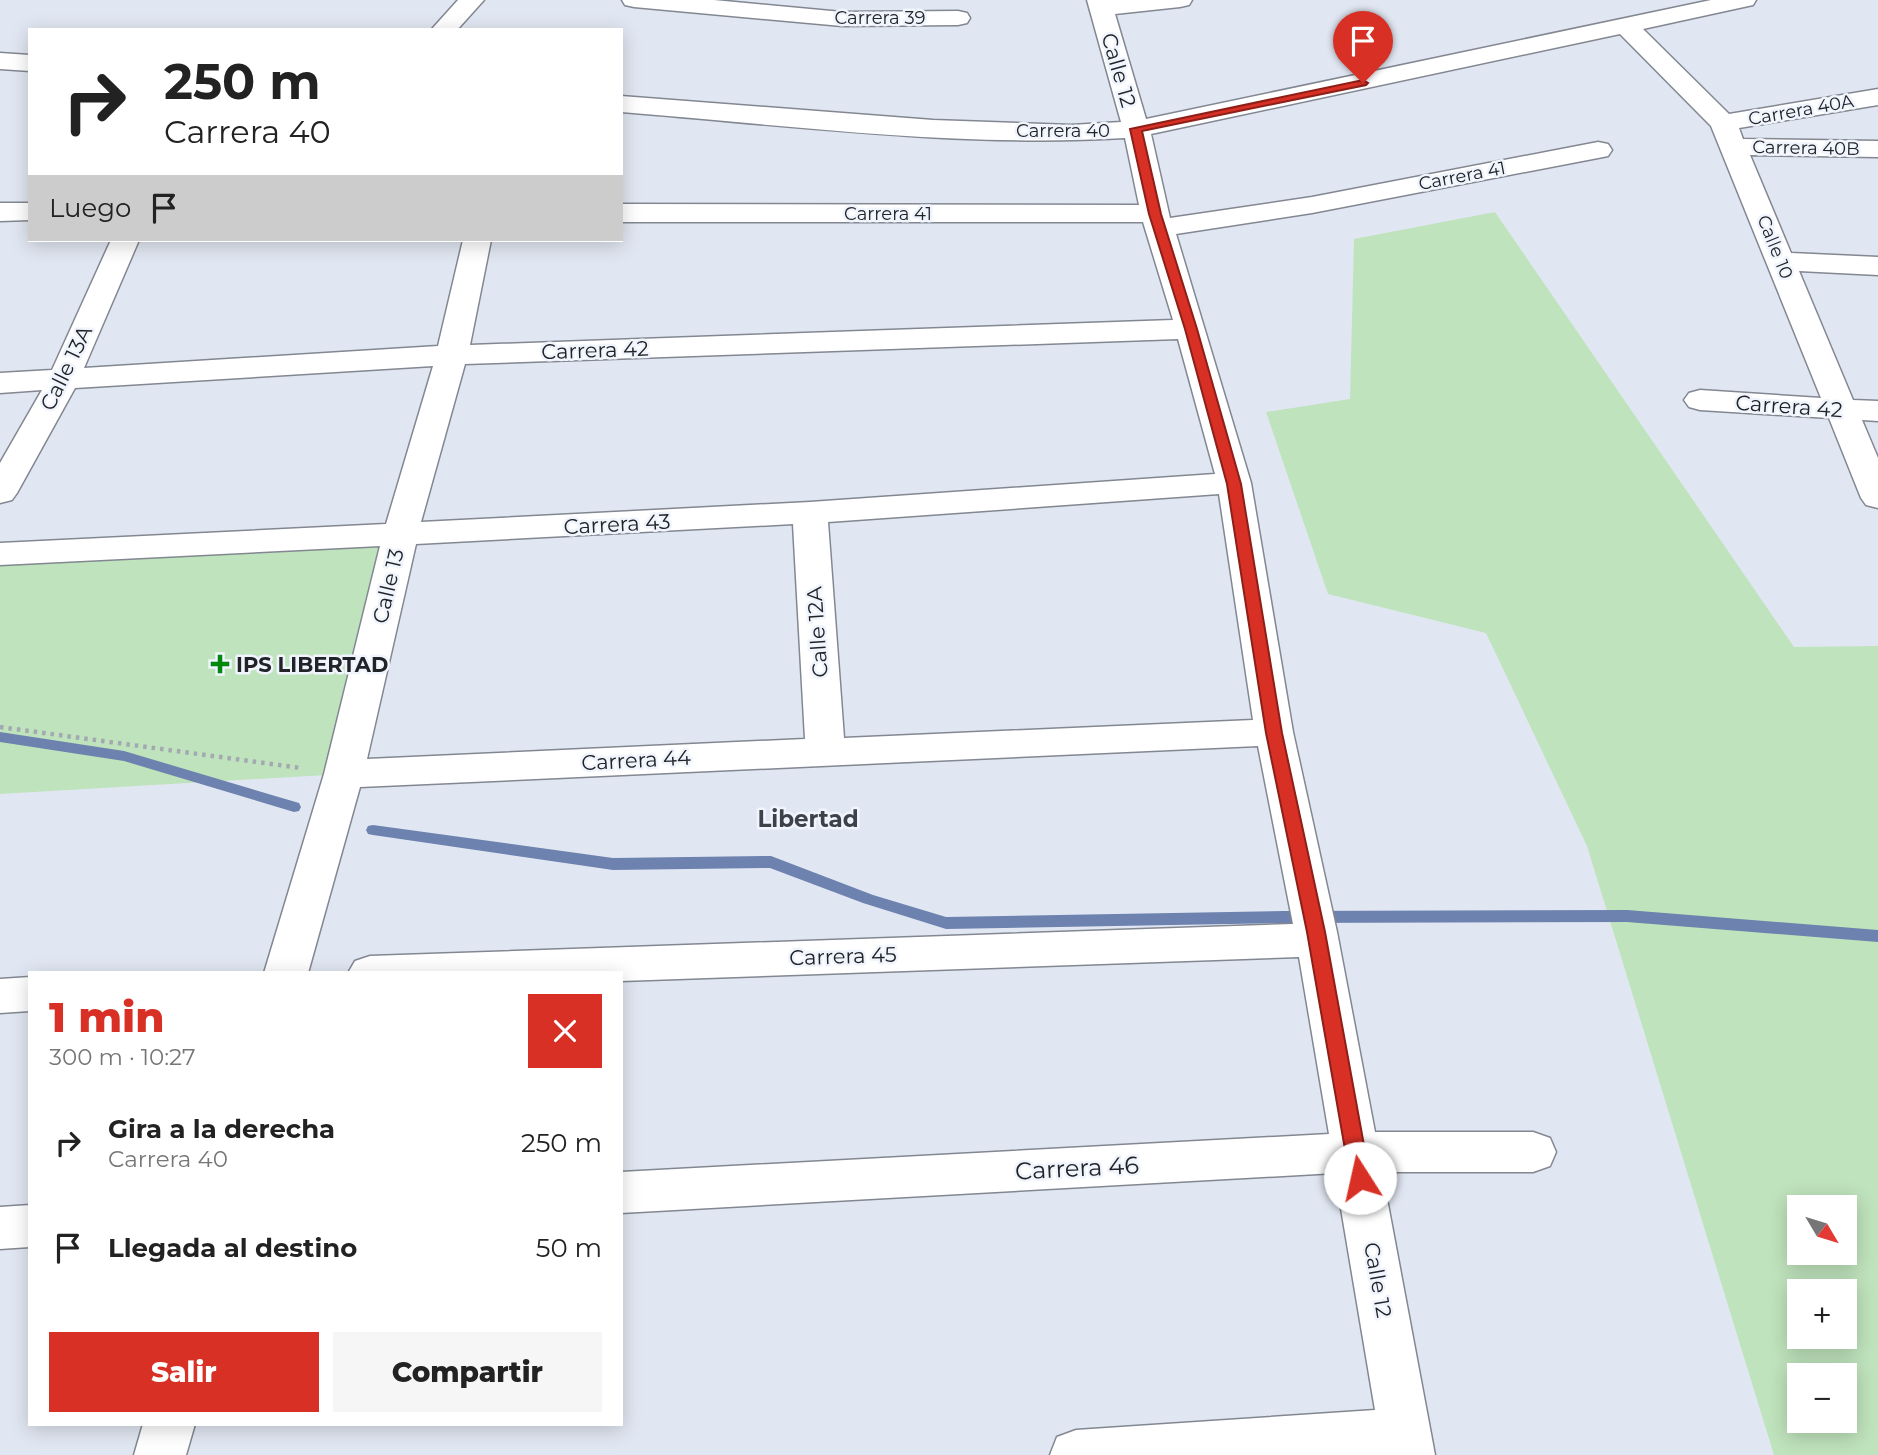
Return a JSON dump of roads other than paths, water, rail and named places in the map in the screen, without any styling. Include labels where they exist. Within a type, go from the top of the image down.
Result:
[{"type":"street","points":[[445,28],[472,0]]},
{"type":"street","name":"Carrera 39","points":[[634,0],[842,19],[958,18]]},
{"type":"street","points":[[1100,4],[1181,0]]},
{"type":"street","name":"Carrera 40","points":[[623,104],[933,128],[1072,133],[1136,129],[1438,68],[1744,0]]},
{"type":"street","name":"Calle 12","points":[[1100,4],[1136,129],[1157,221],[1191,329],[1234,484],[1274,733],[1314,924],[1406,1444]]},
{"type":"street","name":"Calle 10","points":[[1626,26],[1729,135],[1878,498]]},
{"type":"street","points":[[0,61],[28,63]]},
{"type":"street","name":"Carrera 40A","points":[[1729,135],[1878,97]]},
{"type":"street","name":"Carrera 40B","points":[[1729,135],[1878,149]]},
{"type":"street","name":"Carrera 41","points":[[623,213],[1157,221],[1312,205],[1598,150]]},
{"type":"street","points":[[0,212],[28,211]]},
{"type":"street","name":"Calle 13A","points":[[0,493],[63,380],[124,242]]},
{"type":"street","name":"Calle 13","points":[[287,971],[344,774],[400,536],[452,355],[477,242]]},
{"type":"street","points":[[1780,261],[1878,266]]},
{"type":"street","name":"Carrera 42","points":[[0,383],[452,355],[1191,329]]},
{"type":"street","name":"Carrera 42","points":[[1699,400],[1878,411]]},
{"type":"street","name":"Carrera 43","points":[[0,554],[400,536],[810,513],[1234,484]]},
{"type":"street","name":"Calle 12A","points":[[810,513],[825,751]]},
{"type":"street","name":"Carrera 44","points":[[344,774],[1274,733]]},
{"type":"street","name":"Carrera 45","points":[[409,971],[1314,924]]},
{"type":"street","points":[[0,996],[28,994]]},
{"type":"street","name":"Carrera 46","points":[[623,1193],[1356,1152],[1533,1152]]},
{"type":"street","points":[[0,1228],[28,1226]]},
{"type":"street","points":[[160,1455],[168,1426]]},
{"type":"street","points":[[1076,1455],[1406,1444]]},
{"type":"waterway","points":[[0,737],[124,756],[294,807]]},
{"type":"waterway","points":[[373,830],[613,864],[771,862],[868,899],[946,923],[1284,917],[1627,916],[1878,936]]},
{"type":"place","name":"IPS LIBERTAD","points":[[220,664]]},
{"type":"district","name":"Libertad","points":[[808,819]]}]
